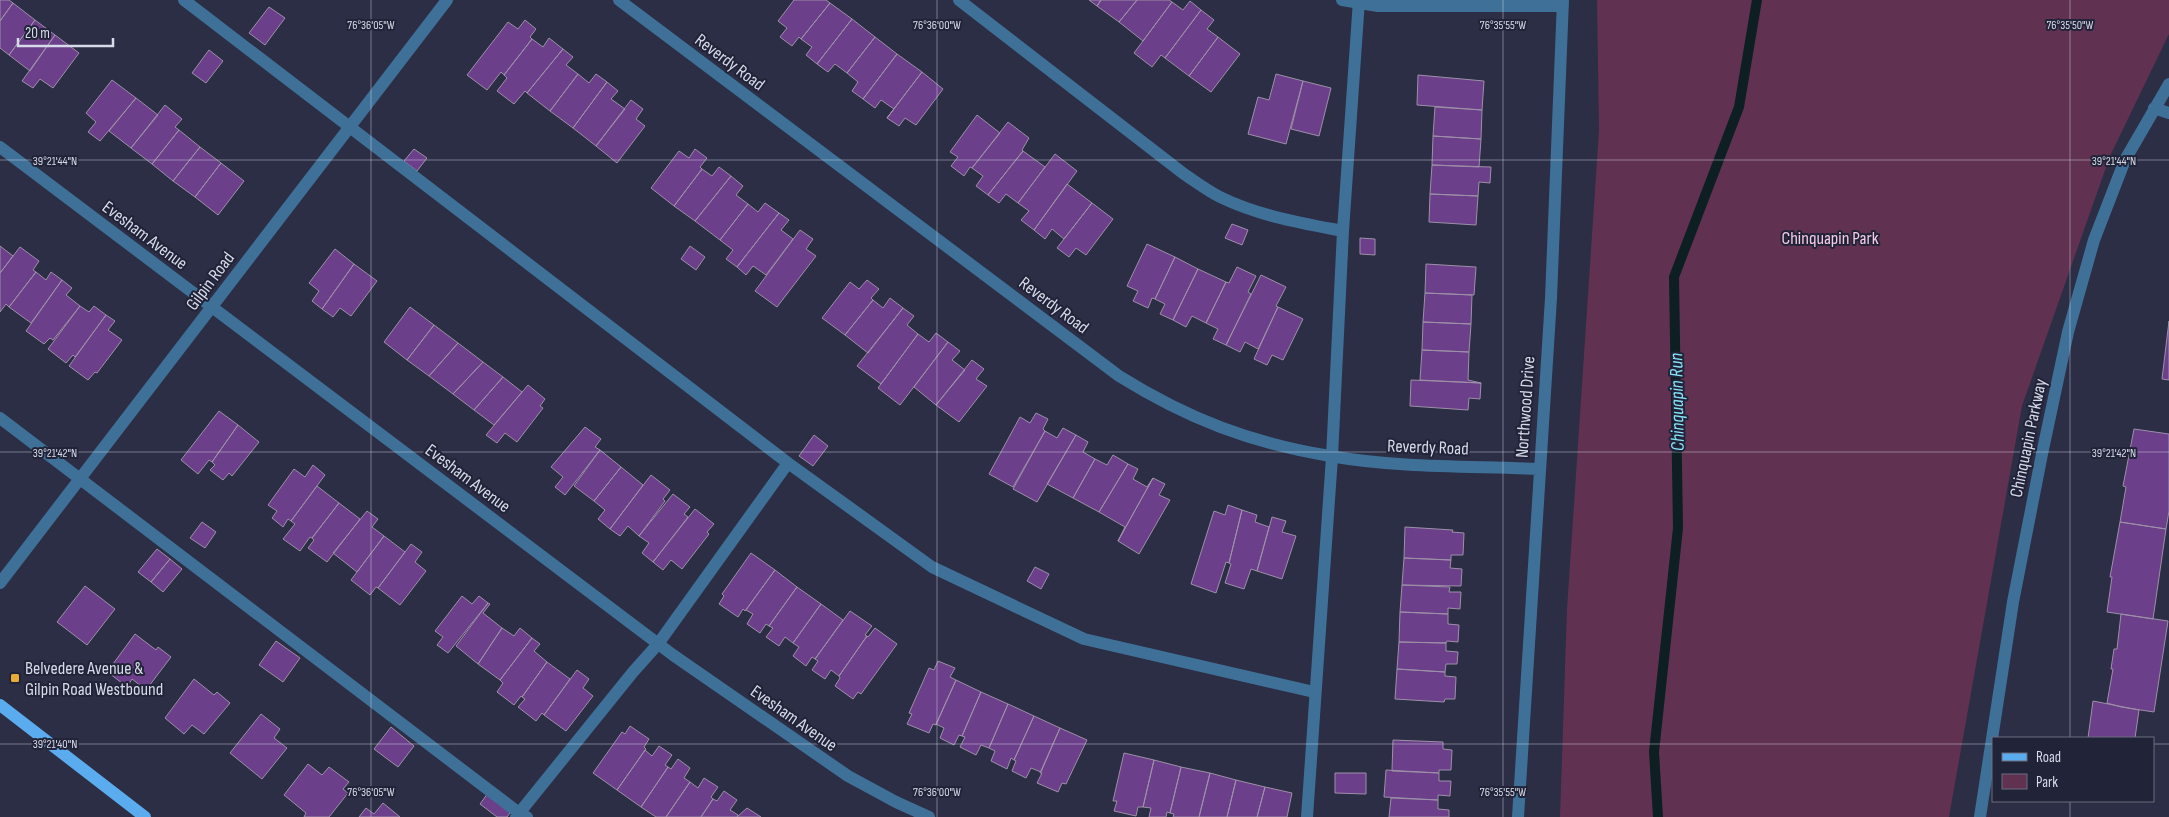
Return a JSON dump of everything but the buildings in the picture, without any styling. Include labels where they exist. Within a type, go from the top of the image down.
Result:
[{"type":"main road","points":[[0,705],[145,817]]},
{"type":"street","points":[[184,0],[788,463],[932,566],[1084,639],[1314,692]]},
{"type":"street","name":"Gilpin Road","points":[[0,583],[447,0]]},
{"type":"street","name":"Reverdy Road","points":[[619,0],[1119,376],[1159,401],[1205,422],[1246,437],[1332,457],[1382,462],[1538,469]]},
{"type":"street","points":[[959,0],[1184,174],[1219,197],[1289,221],[1343,232]]},
{"type":"street","points":[[1342,0],[1378,6],[1563,3]]},
{"type":"street","points":[[1307,817],[1314,692],[1332,457],[1343,232],[1359,2]]},
{"type":"street","name":"Northwood Drive","points":[[1518,817],[1538,469],[1551,298],[1563,3]]},
{"type":"street","name":"Chinquapin Parkway","points":[[1992,737],[2013,602],[2068,332],[2094,240],[2125,160],[2169,84]]},
{"type":"street","points":[[2154,108],[2169,113]]},
{"type":"street","name":"Evesham Avenue","points":[[0,147],[658,644],[848,776],[896,802],[929,817]]},
{"type":"street","points":[[0,418],[521,816],[627,679],[658,644],[788,463]]},
{"type":"street","name":"Chinquapin Parkway","points":[[1980,817],[1992,739]]},
{"type":"green space","name":"Chinquapin Park","points":[[1597,0],[2169,0],[2169,34],[2110,156],[2022,406],[1949,817],[1560,817],[1567,609],[1599,130]]},
{"type":"waterway","name":"Chinquapin Run","points":[[1658,817],[1654,752],[1678,528],[1674,277],[1739,107],[1757,0]]},
{"type":"place","name":"Belvedere Avenue & Gilpin Road Westbound","points":[[15,678]]}]
